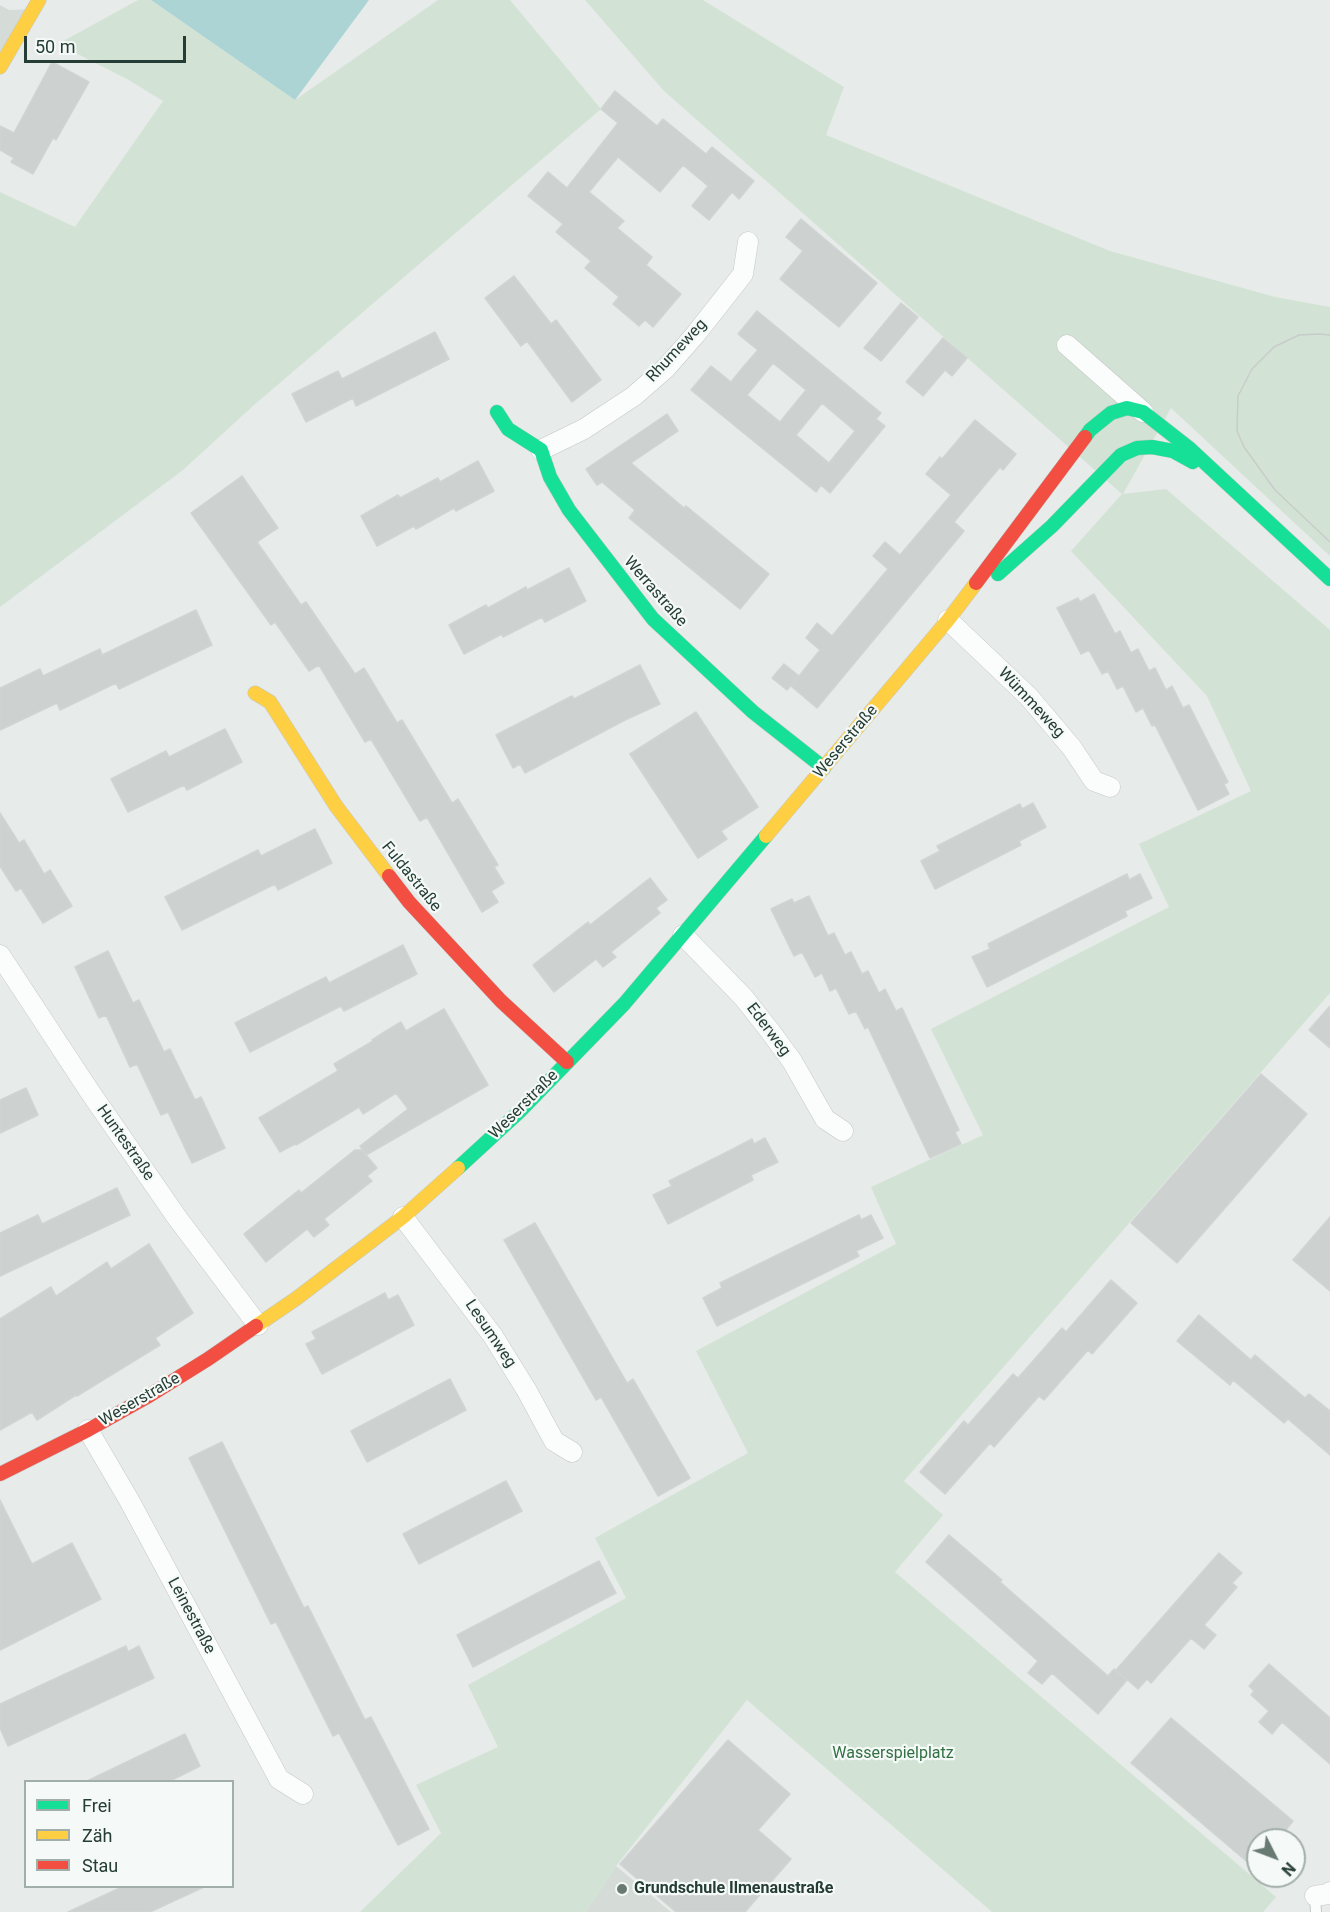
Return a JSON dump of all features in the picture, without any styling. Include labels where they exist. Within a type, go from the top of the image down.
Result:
[{"type":"street","points":[[0,67],[39,0]]},
{"type":"street","name":"Rhumeweg","points":[[541,450],[584,429],[634,396],[666,368],[743,274],[748,242]]},
{"type":"street","points":[[1067,345],[1143,412],[1189,447],[1330,579]]},
{"type":"street","name":"Weserstraße","points":[[1,1474],[88,1430],[208,1359],[354,1256],[470,1158],[519,1112],[624,1004],[683,935],[948,620],[1090,430],[1111,413],[1127,408],[1143,412]]},
{"type":"street","points":[[497,412],[508,429],[541,450]]},
{"type":"street","name":"Weserstraße","points":[[948,620],[1052,526],[1121,455],[1137,448],[1152,447],[1173,451],[1194,463],[1247,503]]},
{"type":"street","name":"Werrastraße","points":[[541,450],[550,477],[569,510],[653,619],[753,712],[824,768]]},
{"type":"street","name":"Wümmeweg","points":[[948,620],[1029,697],[1072,748],[1094,780],[1110,787]]},
{"type":"street","name":"Fuldastraße","points":[[255,693],[270,702],[336,806],[409,902],[501,1001],[567,1062]]},
{"type":"street","name":"Ederweg","points":[[683,935],[744,998],[792,1062],[825,1119],[843,1131]]},
{"type":"street","name":"Huntestraße","points":[[0,955],[90,1092],[178,1219],[258,1325]]},
{"type":"street","name":"Lesumweg","points":[[404,1216],[493,1336],[554,1441],[572,1452]]},
{"type":"street","name":"Leinestraße","points":[[88,1430],[129,1500],[279,1779],[303,1794]]},
{"type":"shaded area","points":[[0,5],[9,10],[34,9],[0,67]]},
{"type":"shaded area","name":"Grundschule Ilmenaustraße","points":[[616,1866],[671,1912],[585,1912]]},
{"type":"green space","points":[[138,0],[151,0],[295,100],[438,0],[510,0],[601,109],[254,405],[183,470],[0,607],[0,192],[75,227],[163,101],[127,79],[58,44]]},
{"type":"green space","name":"Wasserspielplatz","points":[[585,0],[703,0],[844,87],[826,135],[1110,251],[1275,297],[1330,307],[1330,556],[1171,408],[1123,494],[1166,489],[1330,630],[1330,993],[904,1481],[943,1515],[895,1572],[1246,1871],[1246,1888],[1265,1888],[1276,1897],[1263,1912],[992,1912],[747,1700],[616,1866],[585,1912],[360,1912],[441,1833],[416,1785],[498,1747],[468,1685],[626,1598],[595,1538],[748,1453],[696,1351],[896,1244],[871,1187],[983,1135],[931,1029],[1169,907],[1139,844],[1251,791],[1207,696],[1071,551],[1122,494],[664,91]]},
{"type":"water","points":[[151,0],[369,0],[295,100]]},
{"type":"building","points":[[52,62],[89,82],[56,140],[53,138],[33,174],[11,162],[14,158],[0,150],[0,126],[14,133]]},
{"type":"building","points":[[615,91],[657,126],[663,119],[706,154],[712,147],[754,181],[739,199],[732,192],[709,220],[692,206],[708,186],[683,165],[660,192],[618,157],[589,192],[624,221],[617,228],[652,257],[646,265],[681,294],[653,327],[645,320],[639,326],[613,304],[619,297],[585,268],[591,261],[556,232],[563,224],[528,196],[548,172],[567,188],[618,123],[601,109]]},
{"type":"building","points":[[801,219],[877,283],[839,327],[780,279],[803,251],[786,237]]},
{"type":"building","points":[[514,276],[551,324],[556,320],[601,380],[572,402],[527,341],[521,346],[485,298]]},
{"type":"building","points":[[901,303],[918,317],[881,361],[864,348]]},
{"type":"building","points":[[757,311],[881,413],[876,419],[885,426],[830,493],[821,485],[816,492],[691,390],[711,366],[731,382],[758,350],[738,334]],"holes":[[[773,363],[806,390],[780,422],[747,395]],[[822,403],[855,431],[829,463],[796,435]]]},
{"type":"building","points":[[435,332],[449,359],[356,406],[353,398],[306,422],[292,394],[338,371],[342,379]]},
{"type":"building","points":[[943,338],[967,358],[952,376],[945,370],[923,396],[906,382]]},
{"type":"building","points":[[667,414],[678,431],[631,463],[684,508],[686,506],[769,574],[740,609],[629,518],[635,510],[602,482],[597,485],[586,469]]},
{"type":"building","points":[[975,420],[1016,454],[1003,470],[1000,467],[954,522],[964,531],[817,708],[791,686],[820,650],[806,638],[817,623],[832,636],[888,569],[873,556],[885,542],[900,555],[951,495],[926,474]]},
{"type":"building","points":[[478,461],[494,491],[456,511],[454,508],[416,529],[414,526],[377,546],[361,516],[398,495],[400,498],[438,478],[440,482]]},
{"type":"building","points":[[242,476],[278,528],[257,542],[301,605],[306,602],[355,674],[364,668],[397,723],[402,720],[452,803],[458,799],[498,865],[494,867],[504,883],[491,891],[498,902],[482,912],[427,817],[420,821],[371,739],[365,742],[319,665],[309,671],[275,622],[271,625],[191,513]]},
{"type":"building","points":[[569,568],[586,601],[545,622],[542,617],[503,637],[502,634],[464,654],[449,625],[486,605],[488,608],[526,587],[527,590]]},
{"type":"building","points":[[1094,594],[1115,634],[1120,631],[1131,653],[1138,649],[1149,671],[1155,668],[1166,690],[1172,686],[1183,708],[1189,705],[1228,782],[1224,784],[1229,794],[1198,810],[1155,725],[1152,726],[1143,708],[1136,712],[1123,686],[1117,689],[1108,671],[1102,674],[1089,650],[1081,654],[1057,608],[1078,598],[1080,602]]},
{"type":"building","points":[[196,610],[212,645],[119,689],[116,683],[60,710],[57,703],[0,730],[0,688],[40,669],[43,676],[100,649],[102,655]]},
{"type":"building","points":[[784,664],[799,676],[787,690],[772,678]]},
{"type":"building","points":[[640,665],[660,704],[525,773],[520,764],[513,768],[496,735],[572,696],[574,699]]},
{"type":"building","points":[[696,712],[758,807],[721,831],[727,839],[698,858],[630,754]]},
{"type":"building","points":[[225,729],[242,762],[187,790],[184,785],[128,812],[111,779],[166,751],[169,757]]},
{"type":"building","points":[[1033,803],[1046,827],[1019,841],[1021,845],[935,889],[921,861],[940,851],[937,846],[1020,804],[1022,809]]},
{"type":"building","points":[[0,813],[19,843],[24,840],[44,874],[50,870],[72,906],[43,923],[21,888],[16,891],[0,866]]},
{"type":"building","points":[[315,829],[332,863],[278,890],[275,884],[182,930],[165,897],[258,850],[261,856]]},
{"type":"building","points":[[1127,874],[1129,880],[1140,874],[1152,898],[1125,911],[1127,916],[987,987],[972,957],[990,949],[988,944]]},
{"type":"building","points":[[650,878],[667,900],[656,908],[660,913],[611,952],[616,957],[603,967],[596,959],[554,992],[533,965],[588,922],[590,925]]},
{"type":"building","points":[[809,896],[828,936],[834,933],[845,955],[851,952],[862,974],[868,971],[879,993],[885,989],[896,1011],[902,1008],[959,1130],[955,1132],[961,1144],[930,1158],[868,1027],[865,1029],[856,1011],[849,1014],[836,988],[830,991],[822,973],[815,977],[802,952],[794,956],[771,909],[792,899],[794,903]]},
{"type":"building","points":[[403,945],[417,974],[344,1011],[341,1006],[250,1052],[235,1023],[326,977],[329,983]]},
{"type":"building","points":[[108,951],[133,1003],[139,1000],[164,1052],[170,1049],[195,1100],[201,1097],[225,1148],[192,1163],[168,1112],[161,1115],[137,1064],[130,1067],[106,1015],[99,1018],[75,967]]},
{"type":"building","points":[[1330,1006],[1330,1048],[1309,1030]]},
{"type":"building","points":[[444,1009],[488,1085],[366,1155],[360,1146],[408,1109],[396,1093],[363,1114],[359,1107],[296,1145],[280,1152],[259,1118],[338,1071],[334,1064],[401,1022],[406,1031]]},
{"type":"building","points":[[1261,1074],[1307,1114],[1177,1263],[1131,1223]]},
{"type":"building","points":[[26,1088],[38,1115],[0,1133],[0,1100]]},
{"type":"building","points":[[765,1138],[778,1162],[751,1175],[753,1180],[668,1224],[653,1195],[672,1186],[669,1181],[752,1139],[754,1144]]},
{"type":"building","points":[[355,1150],[362,1150],[377,1168],[367,1176],[372,1181],[324,1219],[329,1225],[314,1237],[307,1229],[266,1262],[244,1234],[299,1190],[301,1193]]},
{"type":"building","points":[[117,1188],[130,1215],[0,1276],[0,1233],[38,1215],[42,1224]]},
{"type":"building","points":[[859,1215],[861,1220],[871,1215],[883,1238],[856,1251],[859,1256],[717,1326],[703,1298],[722,1288],[720,1283]]},
{"type":"building","points":[[1330,1217],[1330,1291],[1293,1260]]},
{"type":"building","points":[[535,1223],[627,1383],[633,1379],[690,1478],[658,1496],[601,1397],[596,1400],[504,1240]]},
{"type":"building","points":[[149,1244],[193,1313],[155,1338],[160,1345],[77,1396],[37,1420],[32,1412],[0,1430],[0,1319],[51,1287],[56,1296],[107,1262],[111,1269]]},
{"type":"building","points":[[1111,1280],[1137,1303],[1092,1354],[1088,1350],[1044,1400],[1039,1396],[994,1447],[990,1443],[945,1494],[920,1472],[964,1421],[968,1425],[1013,1374],[1018,1378],[1062,1328],[1066,1332]]},
{"type":"building","points":[[385,1293],[388,1300],[398,1295],[414,1325],[322,1374],[306,1344],[316,1339],[312,1332]]},
{"type":"building","points":[[1199,1315],[1251,1360],[1255,1355],[1305,1398],[1309,1394],[1330,1411],[1330,1455],[1288,1419],[1284,1423],[1233,1380],[1230,1385],[1177,1341]]},
{"type":"building","points":[[450,1379],[466,1410],[367,1462],[351,1431]]},
{"type":"building","points":[[222,1442],[304,1608],[308,1606],[365,1720],[371,1717],[429,1829],[398,1845],[339,1733],[333,1736],[276,1622],[271,1624],[189,1458]]},
{"type":"building","points":[[506,1481],[522,1511],[419,1564],[403,1534]]},
{"type":"building","points":[[0,1500],[32,1564],[72,1543],[101,1599],[0,1650]]},
{"type":"building","points":[[949,1535],[1108,1676],[1114,1669],[1127,1680],[1098,1714],[1052,1673],[1042,1684],[1028,1673],[1038,1661],[926,1562]]},
{"type":"building","points":[[1219,1553],[1242,1573],[1232,1583],[1237,1587],[1204,1625],[1216,1635],[1204,1649],[1191,1638],[1151,1683],[1147,1679],[1138,1689],[1116,1670]]},
{"type":"building","points":[[599,1561],[616,1593],[473,1667],[457,1635]]},
{"type":"building","points":[[126,1646],[128,1652],[139,1646],[154,1678],[8,1746],[0,1728],[0,1704]]},
{"type":"building","points":[[1269,1664],[1330,1718],[1330,1764],[1282,1722],[1272,1734],[1259,1722],[1269,1711],[1251,1695],[1254,1691],[1249,1686]]},
{"type":"building","points":[[1171,1718],[1293,1821],[1287,1828],[1246,1828],[1246,1861],[1131,1763]]},
{"type":"building","points":[[185,1734],[200,1766],[172,1780],[89,1780]]},
{"type":"building","points":[[728,1740],[790,1794],[758,1830],[791,1859],[745,1912],[676,1912],[620,1864]]},
{"type":"building","points":[[120,1888],[202,1888],[150,1912],[68,1912]]},
{"type":"tram line","points":[[1330,335],[1299,335],[1274,347],[1252,369],[1238,396],[1237,431],[1244,447],[1275,490],[1330,542]]},
{"type":"traffic: fast","points":[[1085,437],[1111,413],[1127,408],[1143,412],[1189,448],[1330,579]]},
{"type":"traffic: fast","points":[[497,412],[508,429],[541,450],[550,477],[569,510],[653,619],[753,712],[824,768]]},
{"type":"traffic: fast","points":[[998,574],[1052,526],[1121,455],[1137,448],[1152,447],[1173,451],[1193,462]]},
{"type":"traffic: fast","points":[[458,1168],[519,1112],[624,1004],[766,836]]},
{"type":"traffic: slow","points":[[0,67],[39,0]]},
{"type":"traffic: slow","points":[[766,836],[948,620],[976,583]]},
{"type":"traffic: slow","points":[[255,693],[270,702],[336,806],[389,876]]},
{"type":"traffic: slow","points":[[256,1326],[297,1298],[403,1217],[458,1168]]},
{"type":"traffic: jam","points":[[976,583],[1085,437]]},
{"type":"traffic: jam","points":[[389,876],[409,902],[501,1001],[567,1062]]},
{"type":"traffic: jam","points":[[0,1474],[88,1430],[147,1397],[256,1326]]},
{"type":"place","name":"Grundschule Ilmenaustraße","points":[[622,1889]]}]
